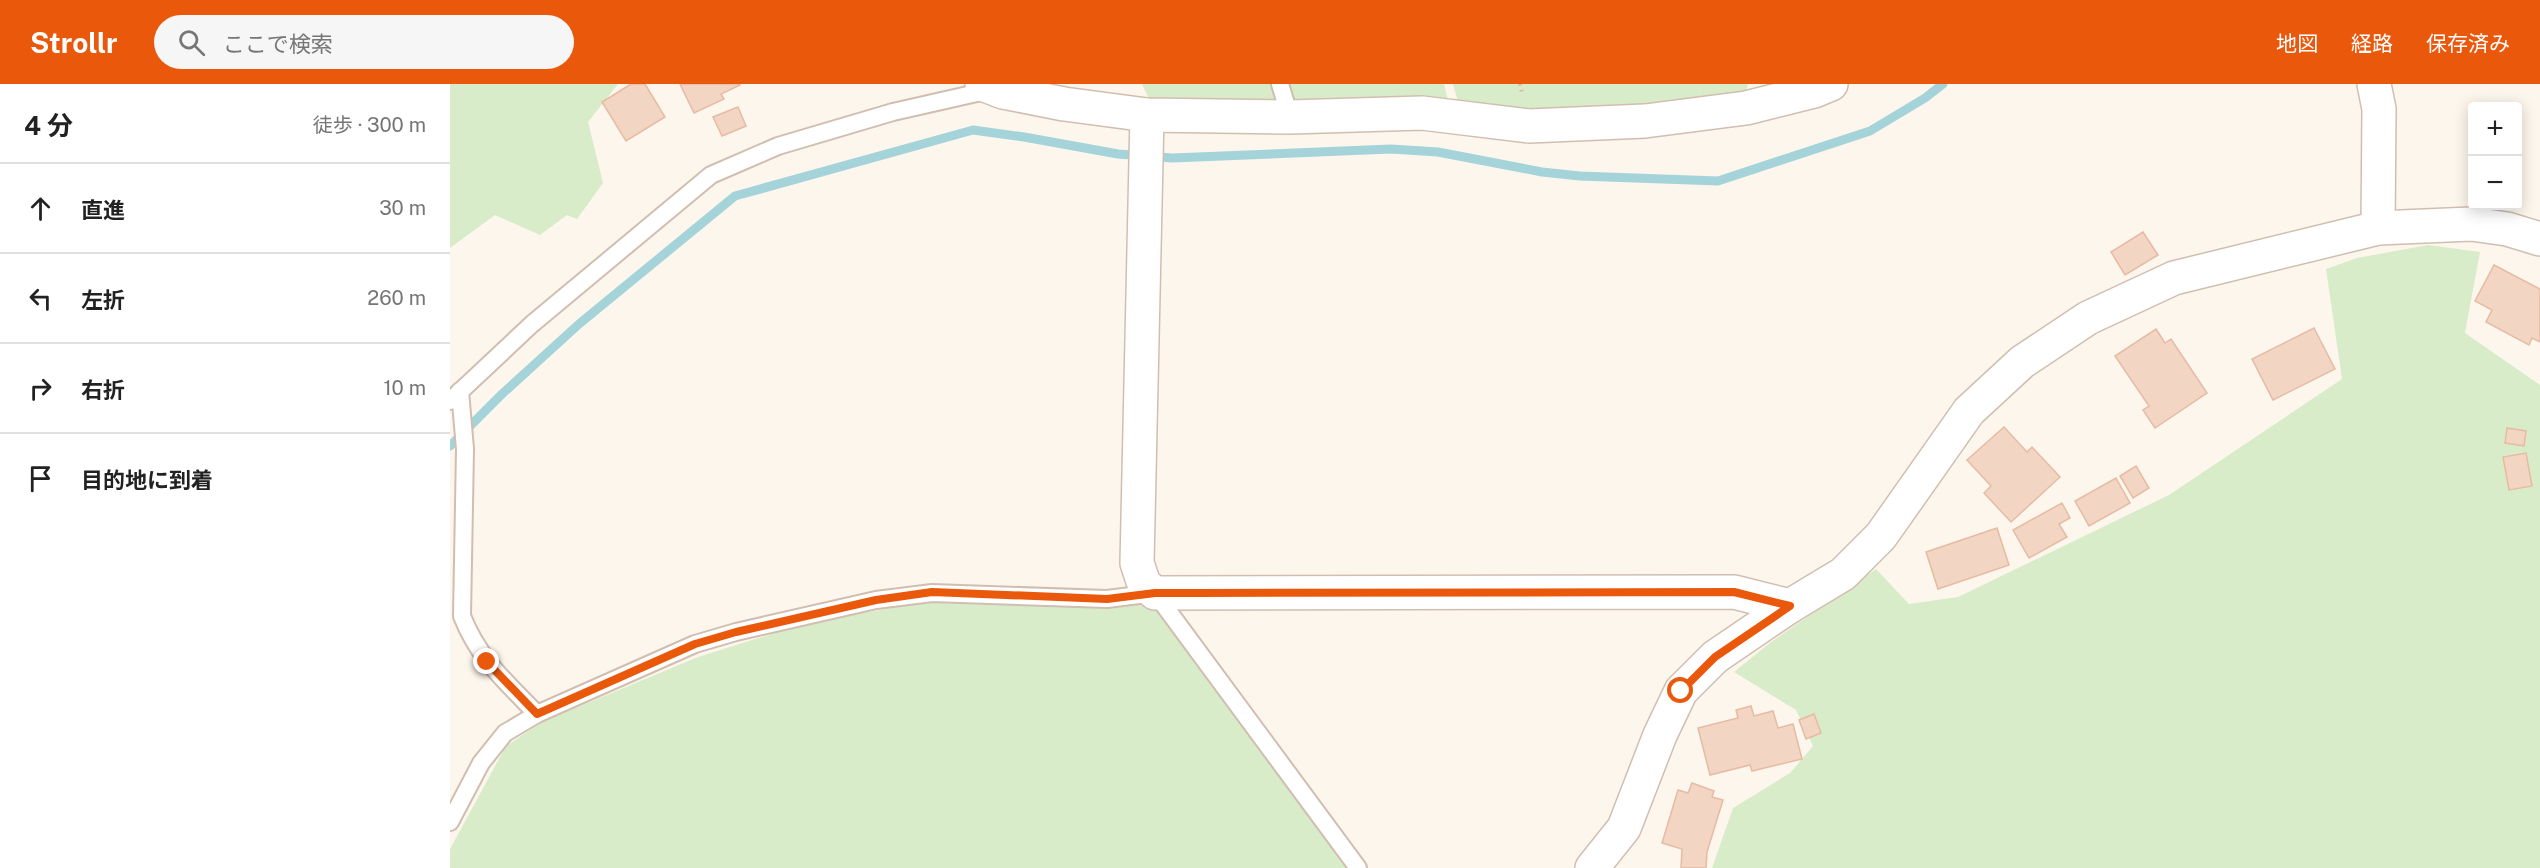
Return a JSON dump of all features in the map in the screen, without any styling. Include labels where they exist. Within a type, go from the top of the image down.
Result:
[{"type":"street","points":[[988,86],[1064,104],[1147,115],[1290,117],[1422,113],[1529,126],[1645,122],[1746,108],[1814,92],[1831,84]]},
{"type":"street","points":[[2374,84],[2379,109],[2378,228]]},
{"type":"street","points":[[1147,115],[1137,563],[1144,584],[1155,593],[1734,592],[1790,606]]},
{"type":"street","points":[[1592,868],[1624,828],[1660,735],[1681,691],[1715,657],[1790,606],[1843,574],[1881,536],[1969,411],[2022,362],[2088,318],[2174,278],[2378,228],[2471,224],[2506,229],[2540,239]]},
{"type":"lane","points":[[1280,84],[1290,117]]},
{"type":"lane","points":[[537,714],[487,662],[472,640],[462,616],[465,449],[455,396],[532,324],[711,175],[778,146],[988,86]]},
{"type":"lane","points":[[450,822],[481,763],[505,733],[537,714],[695,644],[736,632],[876,600],[932,592],[1107,599],[1155,593],[1358,868]]},
{"type":"green space","points":[[450,84],[618,84],[588,122],[603,183],[577,219],[567,215],[540,235],[495,215],[450,248]]},
{"type":"green space","points":[[1142,84],[1444,84],[1449,104],[1149,99]]},
{"type":"green space","points":[[1453,84],[1748,84],[1745,97],[1600,111],[1460,109]]},
{"type":"green space","points":[[2428,245],[2480,252],[2465,333],[2540,385],[2540,868],[1712,868],[1733,808],[1790,773],[1813,746],[1796,710],[1734,672],[1771,642],[1876,569],[1909,604],[1958,597],[2169,495],[2342,379],[2326,269],[2357,258]]},
{"type":"green space","points":[[928,601],[1146,602],[1160,606],[1349,868],[450,868],[450,849],[506,746],[542,722],[698,657],[800,625]]},
{"type":"building","points":[[631,84],[645,84],[665,117],[626,141],[602,102]]},
{"type":"building","points":[[680,84],[740,85],[721,94],[724,99],[694,113]]},
{"type":"building","points":[[738,107],[746,126],[722,136],[713,117]]},
{"type":"building","points":[[2143,232],[2158,255],[2125,275],[2111,252]]},
{"type":"building","points":[[2494,265],[2540,289],[2540,342],[2532,338],[2529,345],[2486,322],[2492,310],[2475,301]]},
{"type":"building","points":[[2314,328],[2335,369],[2273,400],[2252,359]]},
{"type":"building","points":[[2156,329],[2165,343],[2171,339],[2207,393],[2155,428],[2143,410],[2149,406],[2115,356]]},
{"type":"building","points":[[2004,427],[2027,452],[2032,447],[2060,477],[2011,522],[1984,493],[1991,486],[1967,460]]},
{"type":"building","points":[[2507,428],[2526,431],[2524,446],[2505,443]]},
{"type":"building","points":[[2526,453],[2532,486],[2509,490],[2503,457]]},
{"type":"building","points":[[2136,466],[2149,488],[2133,498],[2120,476]]},
{"type":"building","points":[[2116,478],[2130,503],[2089,526],[2075,501]]},
{"type":"building","points":[[2062,503],[2070,518],[2059,524],[2067,537],[2029,558],[2013,530]]},
{"type":"building","points":[[1997,528],[2009,565],[1938,589],[1926,552]]},
{"type":"building","points":[[1751,706],[1754,716],[1773,711],[1778,728],[1793,724],[1802,759],[1752,771],[1750,765],[1710,775],[1698,728],[1738,718],[1736,710]]},
{"type":"building","points":[[1814,714],[1821,733],[1806,739],[1799,720]]},
{"type":"building","points":[[1692,783],[1714,791],[1712,797],[1723,800],[1707,852],[1706,868],[1681,868],[1682,849],[1662,843],[1678,790],[1688,793]]},
{"type":"waterway","points":[[450,446],[502,394],[579,324],[735,196],[973,130],[1118,154],[1172,158],[1391,149],[1438,152],[1542,172],[1580,176],[1718,181],[1870,131],[1925,98],[1943,84]]},
{"type":"route","points":[[487,662],[537,714],[695,644],[736,632],[876,600],[932,592],[1107,599],[1155,593],[1734,592],[1790,606],[1715,657],[1681,691]]}]
